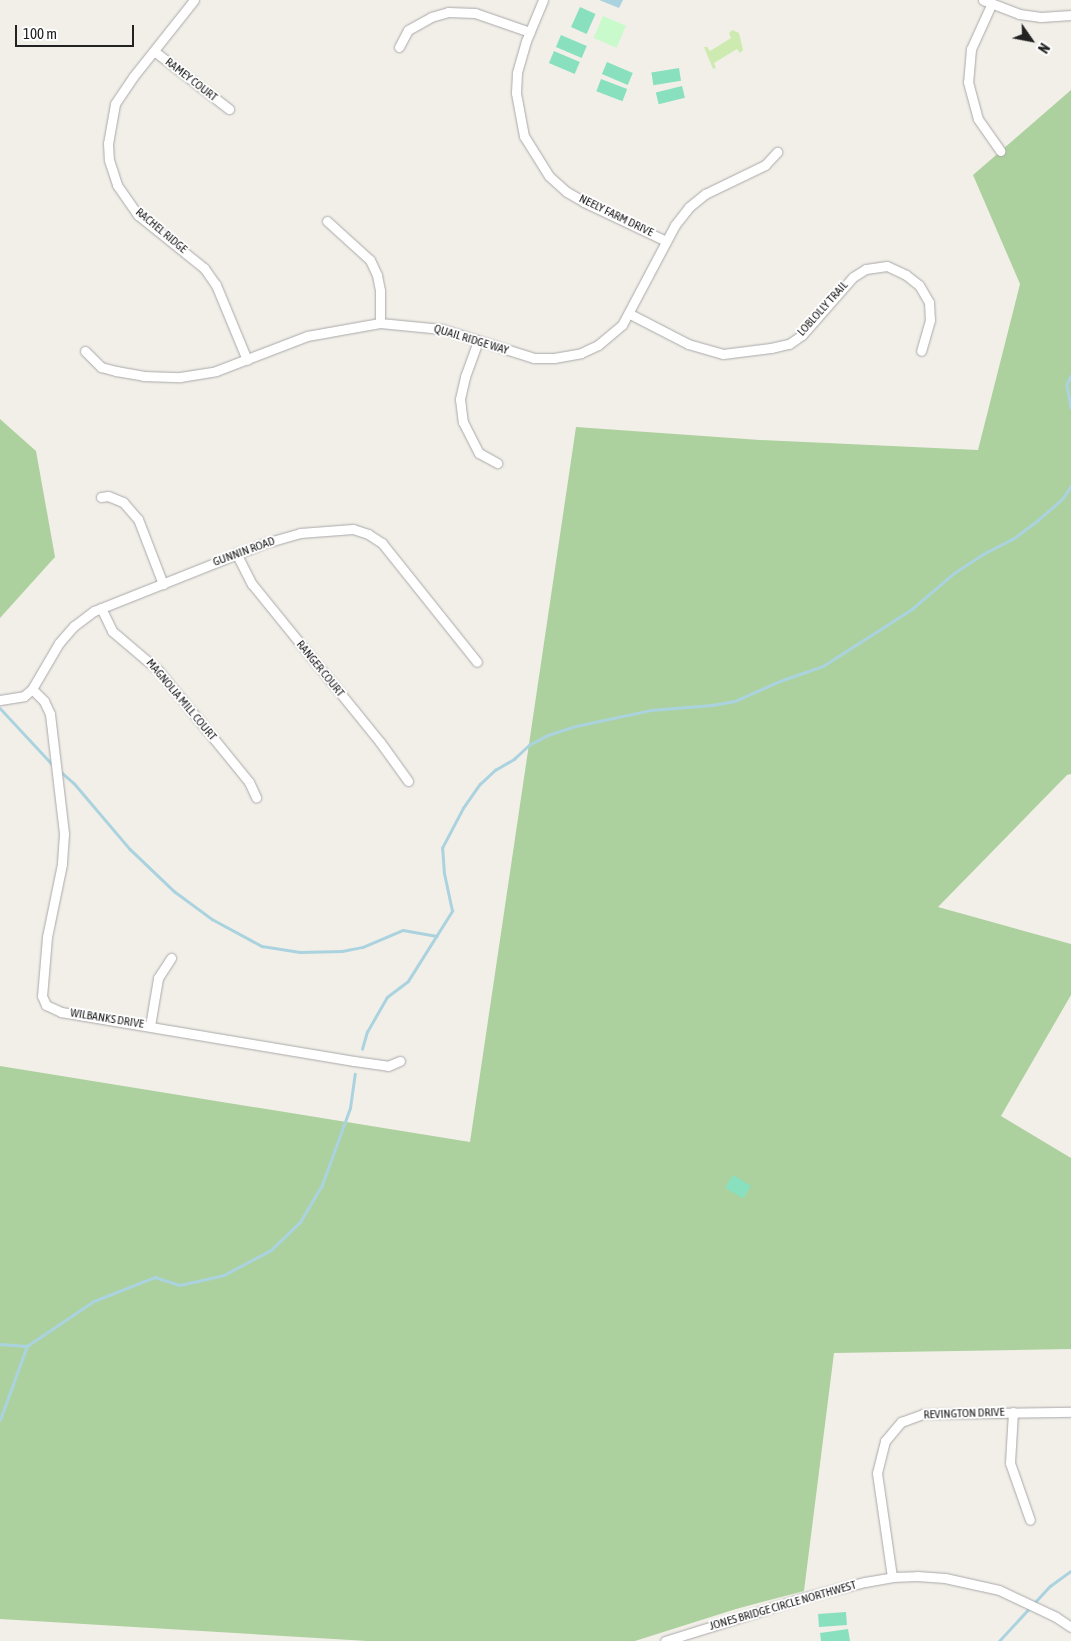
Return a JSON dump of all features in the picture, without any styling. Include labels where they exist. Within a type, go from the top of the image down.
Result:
[{"type":"street","name":"RACHEL RIDGE","points":[[194,0],[123,90],[116,104],[108,143],[109,160],[117,185],[132,208],[204,268],[216,285],[247,360]]},
{"type":"street","name":"NEELY FARM DRIVE","points":[[543,0],[530,32],[517,73],[516,93],[522,130],[549,176],[567,192],[602,211],[666,241]]},
{"type":"street","points":[[1000,151],[978,119],[968,82],[971,49],[987,2],[1019,14],[1041,18],[1071,15]]},
{"type":"street","points":[[399,47],[408,30],[431,16],[448,12],[475,13],[530,32]]},
{"type":"street","name":"RAMEY COURT","points":[[154,51],[229,109]]},
{"type":"street","name":"QUAIL RIDGE WAY","points":[[85,351],[101,367],[128,374],[156,377],[198,375],[247,360],[307,336],[380,323],[442,329],[534,358],[554,358],[581,353],[598,345],[622,325],[630,314],[666,241],[690,207],[705,194],[765,165],[777,152]]},
{"type":"street","points":[[327,220],[370,260],[377,275],[380,291],[380,323]]},
{"type":"street","name":"LOBLOLLY TRAIL","points":[[630,314],[688,344],[723,354],[770,348],[789,344],[802,335],[852,277],[866,269],[887,266],[906,275],[919,285],[929,302],[930,320],[921,351]]},
{"type":"street","points":[[478,341],[465,377],[460,399],[463,422],[479,453],[497,463]]},
{"type":"street","points":[[101,497],[108,496],[122,502],[138,519],[163,584]]},
{"type":"street","name":"GUNNIN ROAD","points":[[32,689],[59,643],[74,626],[101,608],[236,554],[300,533],[353,529],[368,534],[382,543],[477,662]]},
{"type":"street","name":"RANGER COURT","points":[[236,554],[252,584],[380,742],[408,782]]},
{"type":"street","name":"MAGNOLIA MILL COURT","points":[[101,608],[112,631],[158,670],[249,782],[256,797]]},
{"type":"street","points":[[0,700],[24,696],[32,689]]},
{"type":"street","name":"WILBANKS DRIVE","points":[[32,689],[44,700],[50,714],[64,834],[62,864],[46,937],[42,996],[46,1005],[61,1012],[388,1066],[400,1061]]},
{"type":"street","points":[[150,1026],[158,978],[171,958]]},
{"type":"street","points":[[1013,1412],[1010,1463],[1030,1520]]},
{"type":"street","name":"REVINGTON DRIVE","points":[[892,1577],[876,1473],[885,1441],[901,1422],[923,1414],[1071,1412]]},
{"type":"street","name":"JONES BRIDGE CIRCLE NORTHWEST","points":[[665,1641],[802,1598],[892,1577],[945,1578],[999,1590],[1056,1617],[1071,1627]]},
{"type":"green space","points":[[580,7],[596,14],[587,34],[571,27]]},
{"type":"green space","points":[[603,16],[626,26],[617,48],[594,38]]},
{"type":"green space","points":[[732,30],[739,33],[743,50],[740,53],[737,49],[714,63],[716,68],[713,69],[704,47],[707,47],[710,51],[731,38],[729,33]]},
{"type":"green space","points":[[561,35],[587,46],[582,58],[556,47]]},
{"type":"green space","points":[[554,51],[580,62],[575,74],[549,63]]},
{"type":"green space","points":[[607,62],[633,73],[628,85],[602,74]]},
{"type":"green space","points":[[679,68],[681,81],[653,85],[651,72]]},
{"type":"green space","points":[[601,79],[627,89],[622,101],[596,91]]},
{"type":"green space","points":[[682,86],[685,98],[659,104],[656,93]]},
{"type":"green space","points":[[1071,90],[1071,774],[1067,775],[938,907],[1071,944],[1071,995],[1001,1116],[1071,1158],[1071,1349],[834,1353],[804,1591],[736,1609],[635,1641],[367,1641],[0,1619],[0,1066],[470,1142],[576,427],[760,440],[978,450],[1020,284],[973,175]]},
{"type":"green space","points":[[0,419],[36,451],[55,557],[0,618]]},
{"type":"green space","points":[[733,1175],[751,1186],[743,1199],[725,1188]]},
{"type":"green space","points":[[846,1612],[847,1625],[819,1627],[818,1614]]},
{"type":"green space","points":[[848,1629],[850,1641],[821,1641],[820,1633]]},
{"type":"water","points":[[599,0],[623,0],[619,8]]},
{"type":"waterway","points":[[1071,376],[1067,385],[1071,408]]},
{"type":"waterway","points":[[362,1049],[367,1032],[387,997],[408,981],[452,911],[444,874],[442,848],[463,808],[480,784],[495,770],[514,759],[529,745],[548,735],[576,726],[651,710],[712,705],[735,701],[780,681],[823,666],[912,609],[954,573],[985,553],[1013,539],[1062,499],[1071,486]]},
{"type":"waterway","points":[[0,708],[52,764]]},
{"type":"waterway","points":[[60,771],[74,783],[130,849],[174,891],[212,919],[262,946],[300,952],[342,951],[363,947],[403,930],[436,936]]},
{"type":"waterway","points":[[0,1420],[27,1346],[94,1301],[155,1277],[180,1285],[224,1275],[271,1250],[300,1222],[322,1185],[350,1108],[355,1074]]},
{"type":"waterway","points":[[0,1344],[27,1346]]},
{"type":"waterway","points":[[999,1641],[1050,1586],[1071,1571]]}]
